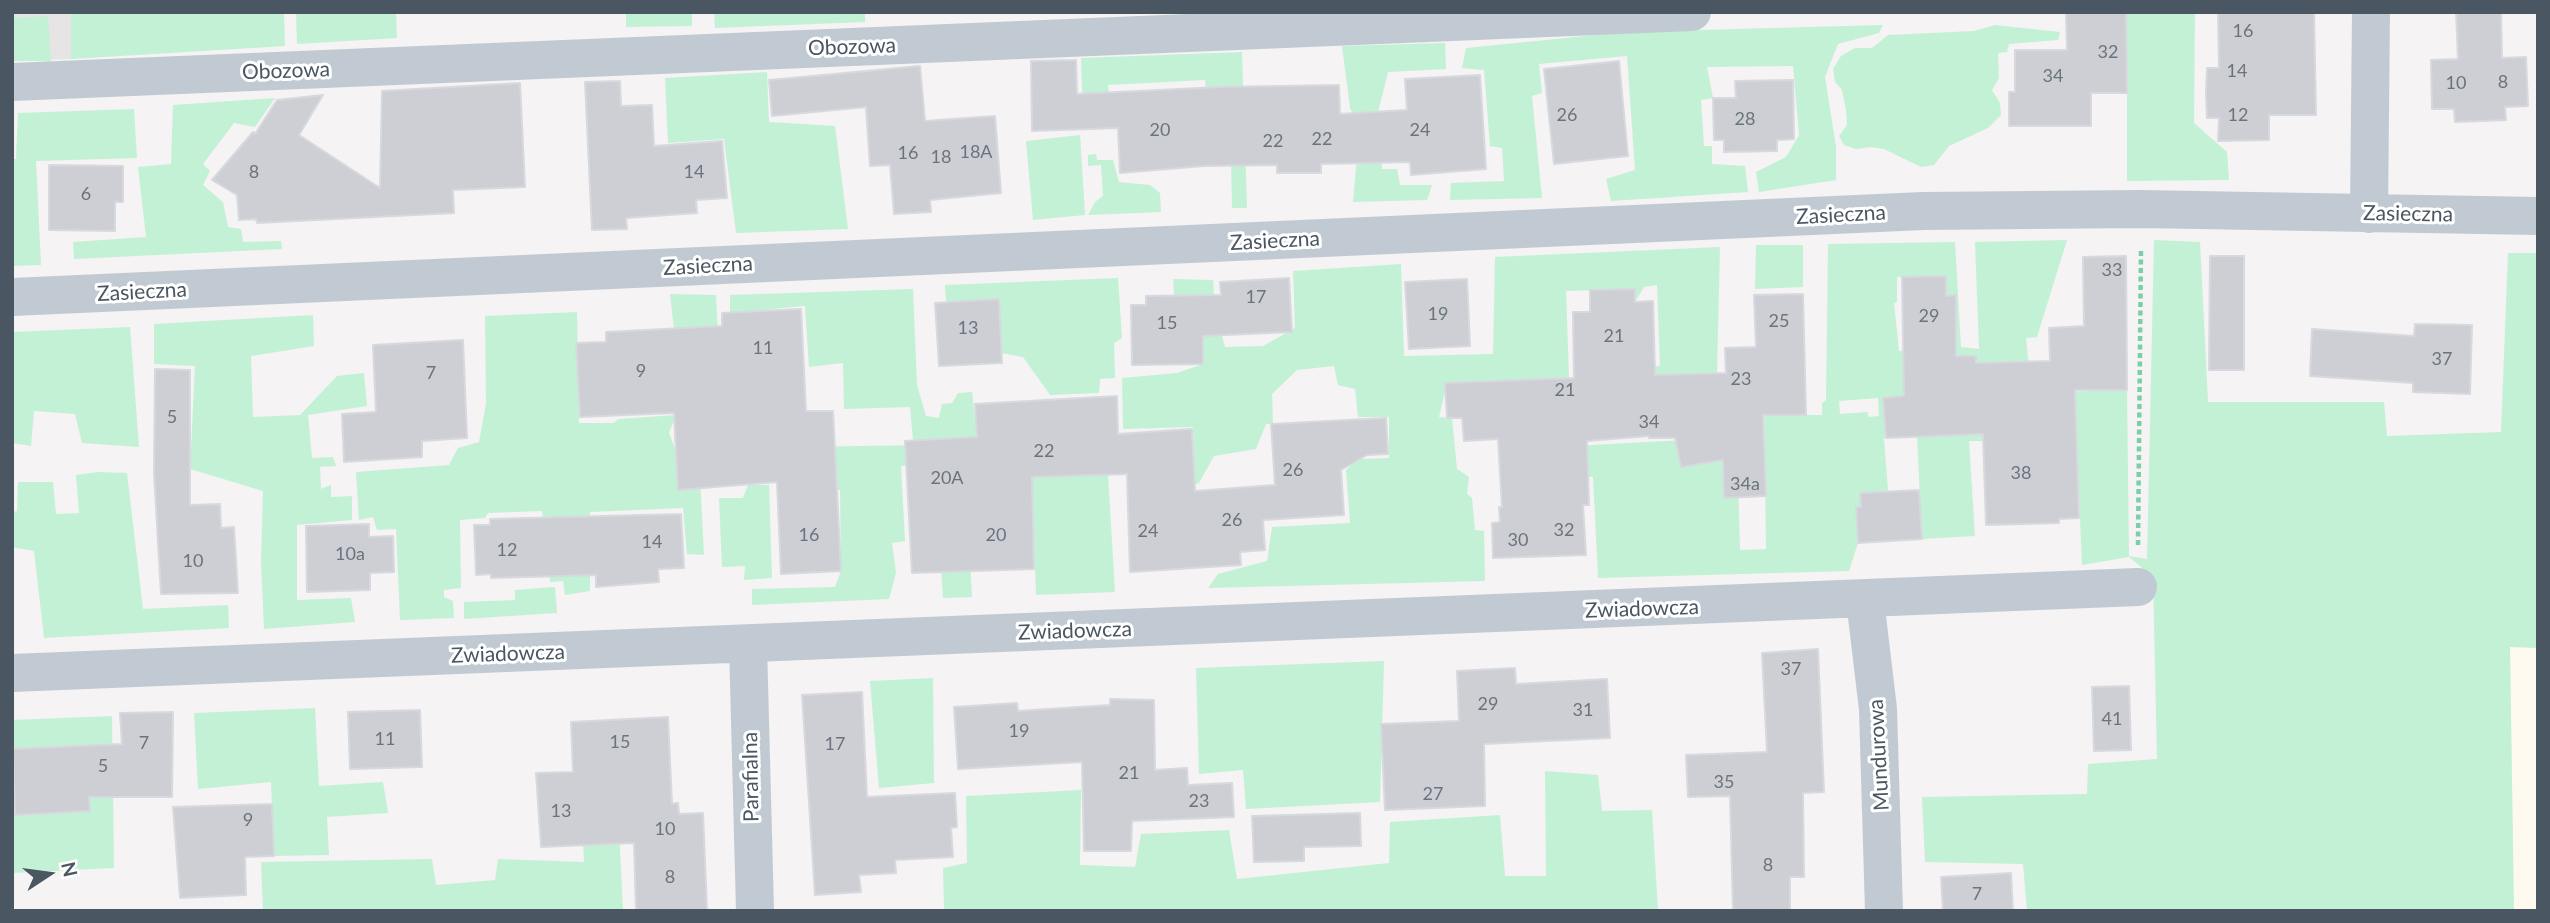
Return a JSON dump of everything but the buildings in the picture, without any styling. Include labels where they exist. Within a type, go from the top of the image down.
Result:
[{"type":"street","name":"Obozowa","points":[[12,82],[1692,12]]},
{"type":"street","points":[[2369,214],[2371,12]]},
{"type":"street","name":"Zasieczna","points":[[12,298],[1923,211],[2141,209],[2538,216]]},
{"type":"street","name":"Zwiadowcza","points":[[12,673],[2138,587]]},
{"type":"street","name":"Mundurowa","points":[[1865,600],[1878,709],[1884,911]]},
{"type":"street","name":"Parafialna","points":[[748,644],[755,911]]},
{"type":"path","points":[[2138,587],[2141,242]]},
{"type":"shaded area","points":[[12,12],[71,12],[71,59],[12,61]]},
{"type":"shaded area","points":[[2510,647],[2538,648],[2538,911],[2514,911]]},
{"type":"green space","points":[[71,12],[284,12],[285,46],[71,59]]},
{"type":"green space","points":[[396,12],[397,38],[297,44],[296,14]]},
{"type":"green space","points":[[626,12],[692,12],[692,26],[626,27]]},
{"type":"green space","points":[[714,12],[865,12],[865,22],[715,28]]},
{"type":"green space","points":[[2127,12],[2195,12],[2194,123],[2227,152],[2229,180],[2127,181]]},
{"type":"green space","points":[[48,16],[51,61],[12,61],[12,18]]},
{"type":"green space","points":[[1883,25],[1879,33],[1838,44],[1825,77],[1836,147],[1836,180],[1759,192],[1756,172],[1786,157],[1799,135],[1793,66],[1707,67],[1713,98],[1701,100],[1704,146],[1712,146],[1712,164],[1745,166],[1748,192],[1611,201],[1606,179],[1635,170],[1627,56],[1539,64],[1542,93],[1532,96],[1542,198],[1450,200],[1451,183],[1504,181],[1502,148],[1490,146],[1484,70],[1462,68],[1466,48],[1625,32]]},
{"type":"green space","points":[[1995,25],[2060,32],[2058,40],[2009,44],[2007,52],[1998,53],[1999,78],[1992,90],[2000,103],[2001,115],[1988,128],[1949,146],[1934,165],[1921,167],[1884,149],[1856,149],[1844,145],[1839,136],[1847,125],[1846,110],[1842,90],[1835,82],[1833,69],[1841,56],[1855,48],[1872,48],[1888,35],[1974,31]]},
{"type":"green space","points":[[1445,43],[1446,69],[1388,72],[1377,116],[1382,169],[1397,169],[1400,185],[1432,185],[1427,200],[1353,202],[1357,155],[1355,118],[1350,108],[1342,46]]},
{"type":"green space","points":[[1242,52],[1247,208],[1232,208],[1231,159],[1207,105],[1205,80],[1108,85],[1110,109],[1083,110],[1081,58]]},
{"type":"green space","points":[[767,72],[769,122],[835,126],[848,229],[736,233],[724,139],[668,143],[665,78]]},
{"type":"green space","points":[[275,98],[255,127],[234,123],[203,164],[210,171],[203,185],[223,202],[228,227],[241,229],[243,242],[281,241],[282,249],[74,259],[73,242],[146,237],[138,167],[171,164],[173,105]]},
{"type":"green space","points":[[134,109],[137,158],[36,161],[41,265],[12,266],[12,159],[16,159],[18,113]]},
{"type":"green space","points":[[1080,135],[1085,215],[1033,220],[1026,141]]},
{"type":"green space","points":[[1096,154],[1097,160],[1113,160],[1119,182],[1150,185],[1160,193],[1161,212],[1088,215],[1095,202],[1103,196],[1101,165],[1088,166],[1088,155]]},
{"type":"green space","points":[[2067,240],[2037,337],[2026,338],[2029,369],[2051,392],[2127,390],[2129,556],[2147,559],[2154,240],[2200,242],[2208,402],[2384,402],[2387,436],[2501,432],[2508,253],[2538,253],[2538,648],[2510,647],[2514,911],[2027,911],[2023,864],[1925,862],[1922,797],[2087,794],[2088,764],[2157,759],[2153,577],[2129,557],[2082,565],[2077,451],[1984,454],[1985,441],[1969,441],[1975,536],[1922,539],[1917,437],[1884,438],[1888,491],[1860,493],[1861,507],[1856,507],[1858,543],[1849,571],[1598,578],[1593,477],[1576,476],[1573,446],[1685,440],[1615,367],[1660,366],[1657,285],[1644,287],[1635,302],[1635,289],[1566,291],[1569,378],[1497,402],[1495,380],[1466,382],[1445,391],[1439,417],[1452,418],[1457,469],[1469,477],[1467,494],[1472,498],[1475,530],[1484,531],[1485,581],[1208,588],[1218,574],[1267,561],[1272,527],[1350,523],[1346,470],[1358,459],[1389,458],[1389,417],[1358,417],[1355,389],[1338,385],[1334,366],[1297,370],[1272,394],[1273,424],[1266,424],[1256,449],[1214,456],[1199,483],[1184,488],[1194,463],[1193,427],[1123,429],[1122,378],[1177,373],[1203,364],[1202,295],[1174,296],[1173,279],[1213,280],[1215,310],[1225,347],[1263,346],[1295,328],[1293,271],[1401,264],[1404,356],[1493,354],[1495,257],[1720,247],[1717,373],[1682,374],[1682,406],[1736,405],[1740,550],[1766,549],[1764,404],[1801,403],[1802,415],[1822,415],[1822,403],[1826,400],[1828,244],[1955,242],[1961,347],[1979,349],[1975,242]],"holes":[[[1946,276],[1946,296],[1955,295],[1957,352],[1946,354],[1944,347],[1899,351],[1894,303],[1897,302],[1897,277]],[[1976,356],[1976,363],[1960,395],[1958,357]],[[1878,398],[1879,416],[1868,417],[1868,412],[1840,414],[1839,401]]]},
{"type":"green space","points":[[1756,245],[1803,245],[1803,287],[1755,289]]},
{"type":"green space","points":[[1118,278],[1122,338],[1114,343],[1115,378],[1100,379],[1099,393],[1050,395],[1023,357],[1001,353],[999,300],[946,302],[945,285]]},
{"type":"green space","points":[[913,289],[917,385],[926,416],[939,418],[942,404],[952,403],[958,393],[972,392],[977,437],[913,440],[910,407],[844,409],[843,363],[809,367],[805,306],[730,313],[730,295]]},
{"type":"green space","points":[[670,294],[716,295],[721,391],[680,384]]},
{"type":"green space","points":[[577,312],[579,423],[613,423],[619,419],[676,415],[669,433],[676,451],[699,457],[704,555],[687,554],[683,508],[590,512],[590,591],[565,595],[563,581],[550,582],[542,511],[488,513],[485,518],[460,520],[461,588],[444,590],[444,597],[453,601],[454,618],[400,620],[396,529],[377,530],[373,517],[359,520],[356,472],[449,465],[458,448],[479,442],[486,404],[485,316]]},
{"type":"green space","points":[[313,315],[314,346],[251,356],[253,417],[300,415],[337,376],[364,373],[367,406],[308,415],[312,458],[333,457],[336,466],[320,467],[321,489],[331,485],[331,497],[352,496],[352,520],[297,525],[297,600],[351,598],[355,622],[264,629],[261,563],[263,491],[190,469],[195,366],[154,364],[154,324]]},
{"type":"green space","points":[[130,327],[139,447],[82,443],[75,414],[34,411],[31,446],[12,443],[12,332]]},
{"type":"green space","points":[[927,445],[928,463],[901,466],[905,541],[892,543],[896,573],[889,599],[752,605],[752,589],[835,587],[841,571],[840,490],[794,491],[795,447]]},
{"type":"green space","points":[[98,472],[127,473],[143,609],[228,605],[229,628],[44,638],[34,551],[12,547],[12,512],[17,511],[18,482],[53,482],[56,514],[79,513],[76,475]]},
{"type":"green space","points":[[957,472],[1108,474],[1115,592],[1036,595],[1033,505],[1015,505],[968,522],[972,597],[943,598],[938,523]]},
{"type":"green space","points":[[748,485],[769,485],[772,578],[744,580],[745,566],[722,567],[719,498],[743,498]]},
{"type":"green space","points":[[555,587],[557,613],[464,619],[464,602],[515,600],[515,590]]},
{"type":"green space","points":[[1384,661],[1380,802],[1246,809],[1243,770],[1199,774],[1196,668]]},
{"type":"green space","points":[[933,678],[934,783],[879,788],[870,681]]},
{"type":"green space","points":[[315,708],[319,786],[383,782],[388,813],[327,817],[329,855],[274,856],[271,782],[198,789],[194,713]]},
{"type":"green space","points":[[112,716],[114,868],[12,873],[12,720]]},
{"type":"green space","points":[[1545,771],[1598,775],[1602,811],[1652,810],[1658,911],[944,911],[943,868],[967,863],[966,796],[1081,790],[1080,865],[1135,867],[1141,834],[1229,830],[1237,879],[1389,863],[1390,822],[1500,815],[1505,876],[1546,876]]},
{"type":"green space","points":[[580,784],[618,808],[623,911],[263,911],[261,862],[432,859],[436,885],[495,880],[498,859],[584,862]]}]
